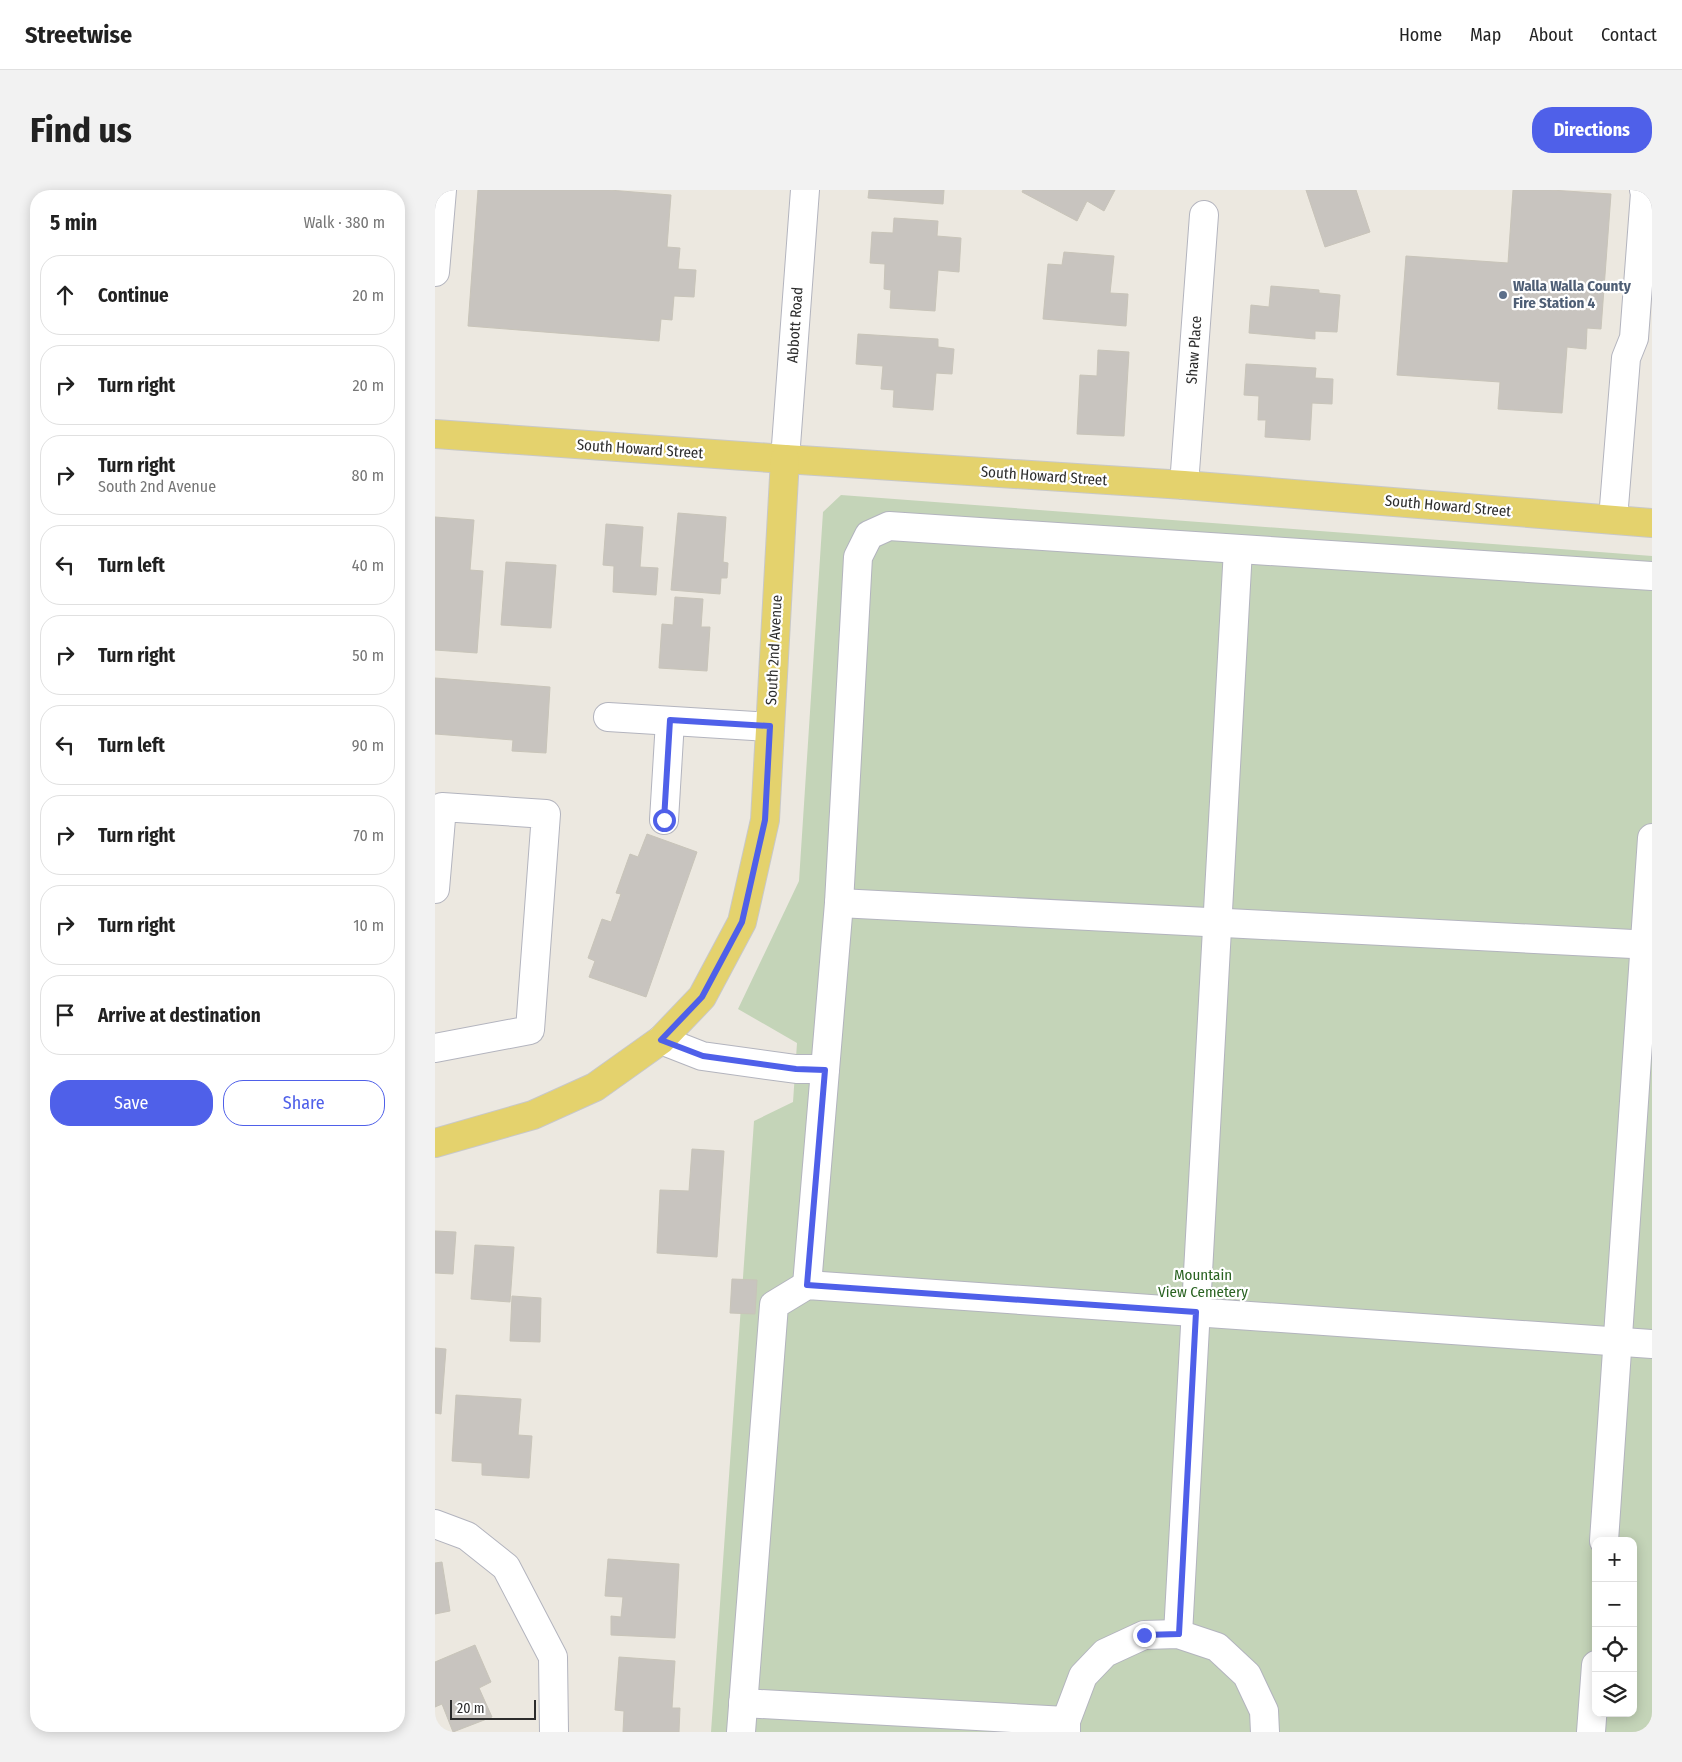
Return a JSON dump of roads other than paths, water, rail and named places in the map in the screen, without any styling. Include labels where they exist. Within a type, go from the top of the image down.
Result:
[{"type":"main road","name":"South Howard Street","points":[[435,434],[1184,485],[1652,522]]},
{"type":"main road","name":"South 2nd Avenue","points":[[435,1143],[533,1115],[595,1087],[661,1040],[702,997],[742,922],[765,820],[785,459]]},
{"type":"street","points":[[435,272],[442,190]]},
{"type":"street","name":"Abbott Road","points":[[785,459],[805,190]]},
{"type":"street","points":[[1613,519],[1626,358],[1634,338],[1644,190]]},
{"type":"street","name":"Shaw Place","points":[[1184,485],[1204,215]]},
{"type":"street","points":[[807,1285],[839,903],[858,557],[869,535],[889,526],[1652,576]]},
{"type":"street","points":[[1179,1634],[1238,549]]},
{"type":"street","points":[[608,717],[770,726]]},
{"type":"street","points":[[664,820],[670,720]]},
{"type":"street","points":[[435,889],[442,808],[546,814],[530,1030],[435,1048]]},
{"type":"street","points":[[1604,1537],[1648,945],[1652,838]]},
{"type":"street","points":[[839,903],[1648,945]]},
{"type":"street","points":[[661,1040],[703,1056],[796,1069],[825,1070]]},
{"type":"street","points":[[741,1732],[774,1306],[807,1285],[1652,1344]]},
{"type":"street","points":[[435,1524],[467,1536],[505,1566],[553,1657],[554,1732]]},
{"type":"street","points":[[743,1703],[1066,1727],[1083,1676],[1105,1653],[1144,1635],[1179,1634],[1217,1647],[1247,1675],[1264,1711],[1265,1732]]},
{"type":"street","points":[[1591,1732],[1595,1672]]},
{"type":"place","name":"Walla Walla County Fire Station 4","points":[[1503,295]]},
{"type":"park label","name":"Mountain View Cemetery","points":[[1203,1284]]}]
